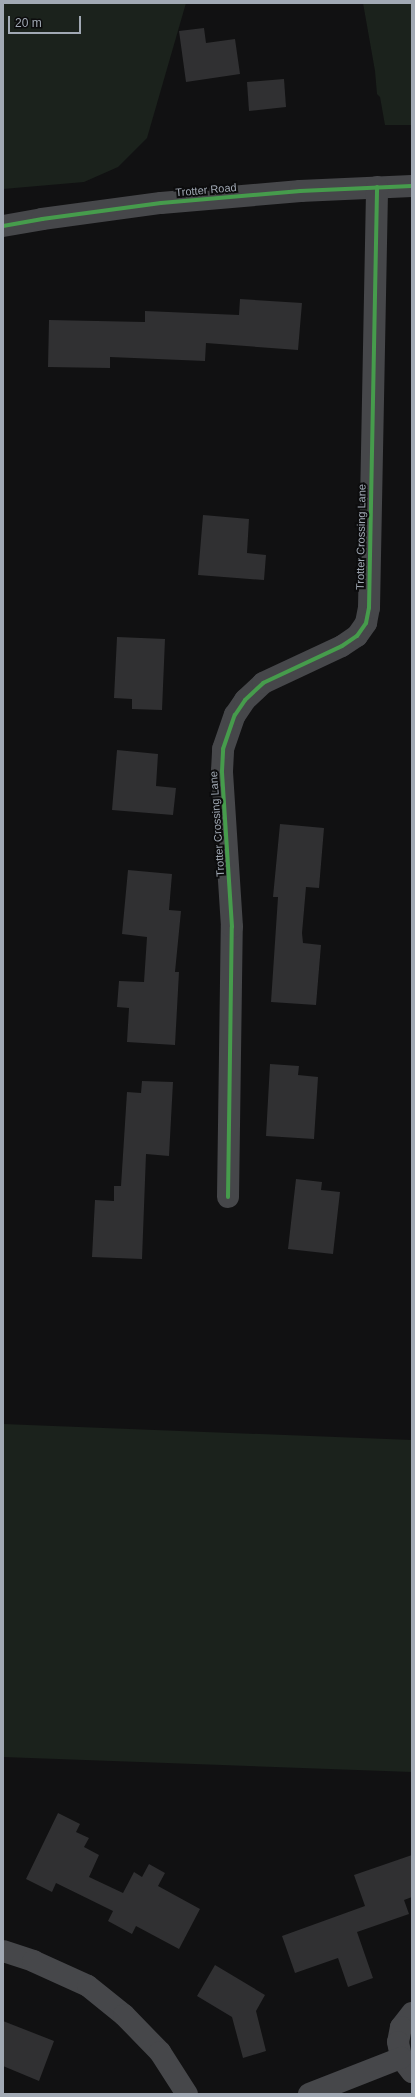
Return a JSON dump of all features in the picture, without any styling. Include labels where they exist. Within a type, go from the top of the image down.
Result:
[{"type":"street","name":"Trotter Road","points":[[3,226],[42,219],[161,203],[300,191],[412,186]]},
{"type":"street","name":"Trotter Crossing Lane","points":[[228,1197],[232,927],[222,771],[223,749],[235,715],[245,700],[263,683],[342,646],[356,636],[366,623],[369,608],[377,187]]},
{"type":"street","points":[[3,1952],[33,1961],[88,1986],[124,2015],[160,2052],[187,2094]]},
{"type":"street","points":[[309,2094],[407,2065],[398,2042],[401,2027],[412,2013]]},
{"type":"shaded area","points":[[3,3],[186,3],[147,138],[118,167],[84,182],[3,189]]},
{"type":"shaded area","points":[[363,3],[412,3],[412,125],[385,125],[380,97],[377,94],[375,71]]},
{"type":"shaded area","points":[[3,1424],[412,1440],[412,1772],[3,1757]]},
{"type":"building","points":[[204,28],[206,43],[235,39],[240,74],[186,82],[179,31]]},
{"type":"building","points":[[284,79],[286,107],[249,111],[247,82]]},
{"type":"building","points":[[240,299],[302,303],[298,350],[206,343],[205,361],[110,357],[110,368],[48,367],[49,320],[145,322],[145,311],[239,315]]},
{"type":"building","points":[[203,515],[249,519],[247,553],[266,555],[264,580],[198,575]]},
{"type":"building","points":[[117,637],[165,639],[162,710],[132,709],[132,699],[114,698]]},
{"type":"building","points":[[117,750],[158,754],[156,786],[176,788],[173,815],[112,810]]},
{"type":"building","points":[[280,824],[324,828],[319,888],[306,887],[302,933],[303,943],[321,945],[316,1005],[271,1002],[278,897],[273,897]]},
{"type":"building","points":[[128,870],[172,874],[169,910],[181,911],[175,972],[179,972],[175,1045],[127,1042],[129,1008],[117,1007],[119,981],[144,982],[147,937],[122,934]]},
{"type":"building","points":[[270,1064],[299,1066],[298,1075],[318,1077],[314,1139],[266,1136]]},
{"type":"building","points":[[142,1081],[173,1082],[169,1156],[146,1154],[142,1259],[92,1257],[95,1200],[114,1201],[114,1186],[121,1186],[127,1092],[141,1093]]},
{"type":"building","points":[[296,1179],[322,1182],[321,1190],[340,1192],[333,1254],[288,1249]]},
{"type":"building","points":[[58,1813],[80,1824],[76,1832],[89,1838],[84,1847],[99,1855],[89,1877],[123,1893],[134,1872],[142,1877],[149,1864],[165,1873],[158,1886],[200,1909],[179,1949],[136,1926],[132,1934],[108,1921],[113,1911],[56,1883],[52,1892],[26,1879]]},
{"type":"building","points":[[412,1855],[412,1897],[404,1900],[409,1914],[357,1932],[373,1978],[348,1987],[338,1958],[295,1973],[282,1936],[365,1906],[354,1875]]},
{"type":"building","points":[[215,1965],[265,1995],[256,2011],[266,2051],[243,2058],[232,2017],[197,1996]]},
{"type":"building","points":[[3,2021],[54,2041],[39,2081],[3,2066]]},
{"type":"cycle path","points":[[3,226],[42,219],[161,203],[300,191],[412,186]]},
{"type":"cycle path","points":[[228,1197],[232,927],[222,771],[223,749],[235,715],[245,700],[263,683],[342,646],[357,636],[366,623],[369,608],[377,187]]}]
